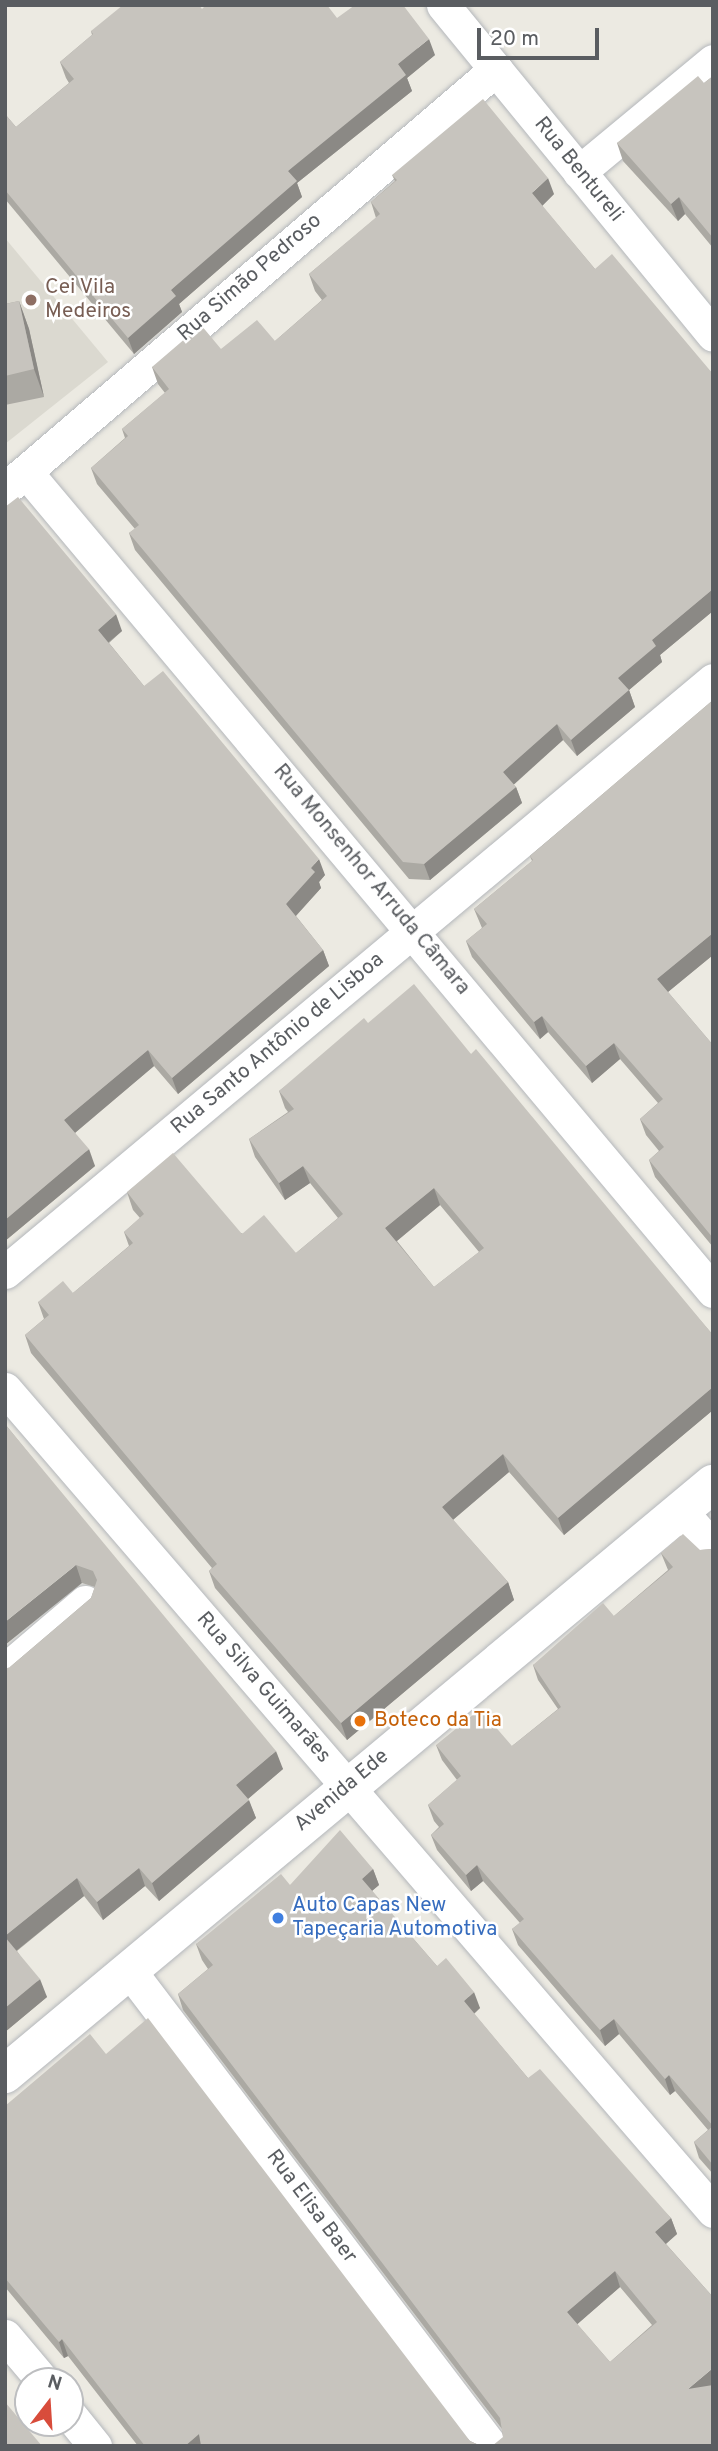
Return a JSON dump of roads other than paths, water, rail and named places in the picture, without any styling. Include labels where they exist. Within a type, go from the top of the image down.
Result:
[{"type":"main road","name":"Avenida Ede","points":[[5,2074],[347,1786],[713,1484]]},
{"type":"street","name":"Rua Bentureli","points":[[443,5],[713,335]]},
{"type":"street","points":[[579,172],[713,61]]},
{"type":"street","name":"Rua Simão Pedroso","points":[[16,480],[496,69]]},
{"type":"street","name":"Rua Monsenhor Arruda Câmara","points":[[16,480],[414,930],[713,1291]]},
{"type":"street","name":"Rua Santo Antônio de Lisboa","points":[[5,1272],[713,680]]},
{"type":"street","name":"Rua Silva Guimarães","points":[[5,1389],[713,2211]]},
{"type":"street","points":[[681,1511],[713,1548]]},
{"type":"street","points":[[5,1670],[85,1602]]},
{"type":"street","name":"Rua Elisa Baer","points":[[129,1970],[491,2446]]},
{"type":"street","points":[[5,2336],[31,2367]]},
{"type":"street","points":[[84,2432],[95,2446]]},
{"type":"place","name":"Cei Vila Medeiros","points":[[31,300]]},
{"type":"place","name":"Boteco da Tia","points":[[360,1721]]},
{"type":"place","name":"Auto Capas New Tapeçaria Automotiva","points":[[278,1918]]}]
